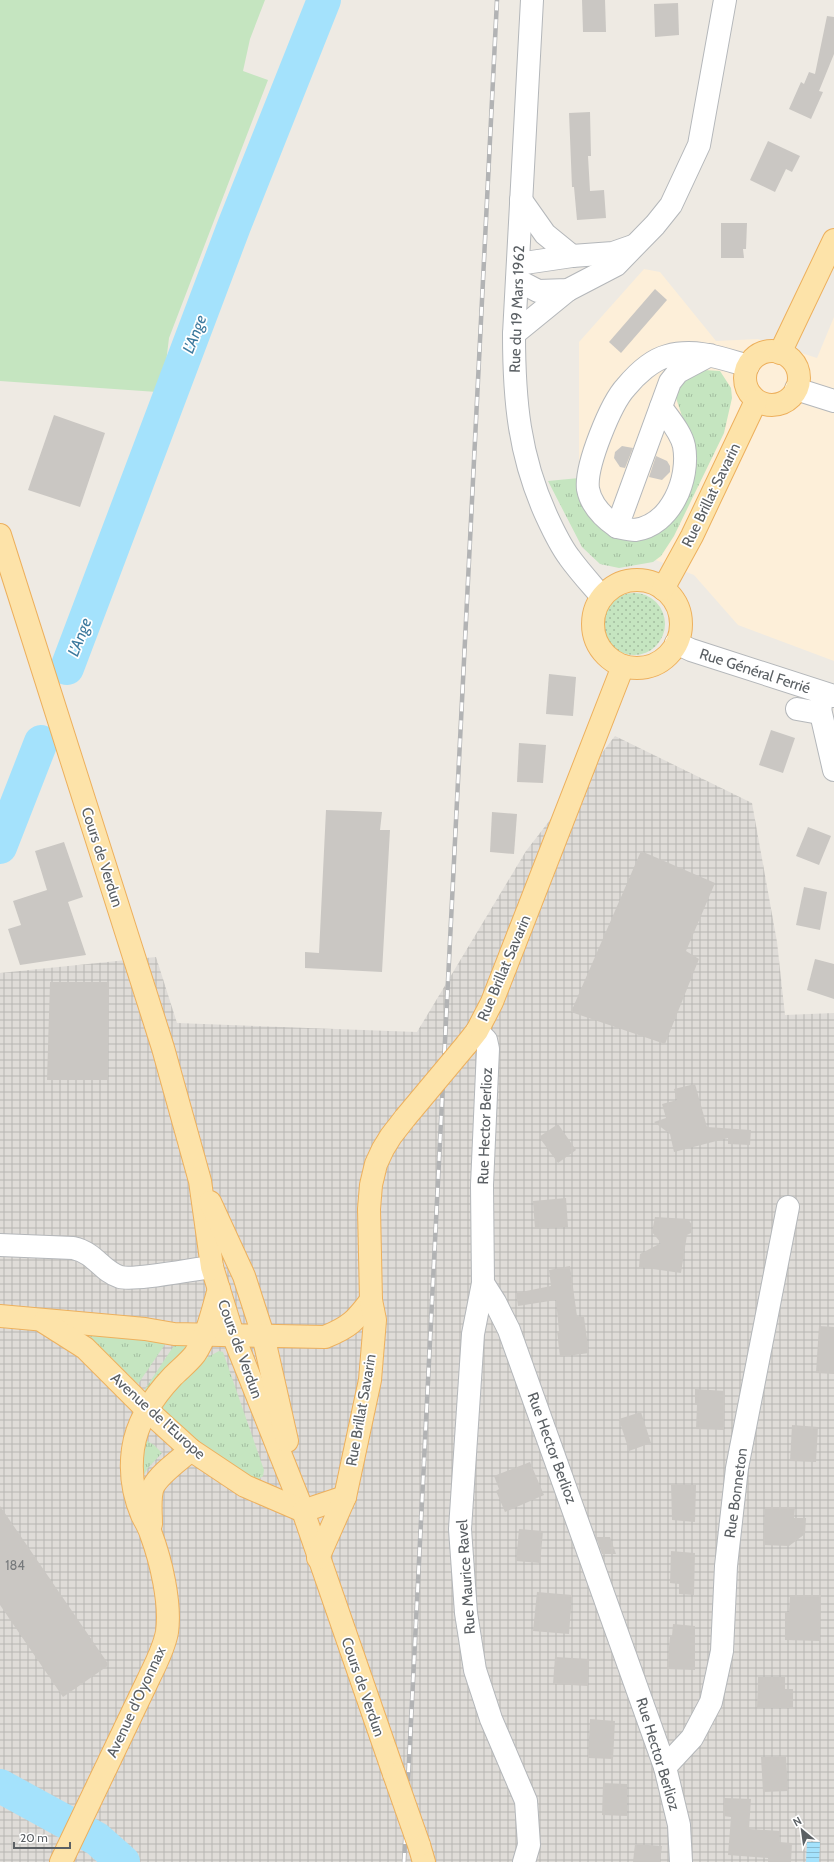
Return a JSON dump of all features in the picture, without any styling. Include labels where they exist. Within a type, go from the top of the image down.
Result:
[{"type":"main road","points":[[780,353],[834,240]]},
{"type":"main road","points":[[773,351],[780,353],[788,357],[794,363],[798,376],[796,389],[792,396],[779,404],[763,404],[750,396],[745,381],[748,366],[758,355],[773,351]]},
{"type":"main road","name":"Rue Brillat Savarin","points":[[663,589],[692,536],[756,401]]},
{"type":"main road","name":"Cours de Verdun","points":[[0,535],[163,1048],[200,1181],[212,1267],[218,1289],[233,1335],[303,1511],[421,1853]]},
{"type":"main road","points":[[642,580],[663,589],[676,603],[680,614],[681,625],[673,649],[663,659],[651,666],[637,668],[623,666],[612,661],[603,653],[593,632],[595,607],[602,597],[613,587],[627,581],[642,580]]},
{"type":"main road","name":"Rue Brillat Savarin","points":[[318,1558],[345,1497],[370,1380],[375,1320],[371,1300],[369,1209],[371,1185],[376,1164],[391,1136],[472,1038],[492,1002],[623,666]]},
{"type":"main road","name":"Cours de Verdun","points":[[200,1181],[244,1276],[263,1336],[303,1511]]},
{"type":"main road","points":[[206,1335],[218,1289]]},
{"type":"main road","points":[[263,1336],[325,1337],[344,1330],[357,1318],[371,1300]]},
{"type":"main road","name":"Avenue de l'Europe","points":[[0,1316],[145,1329],[174,1334],[263,1336]]},
{"type":"main road","name":"Avenue de l'Europe","points":[[41,1320],[85,1348],[147,1410],[191,1450],[245,1486],[303,1511]]},
{"type":"main road","name":"Avenue d'Oyonnax","points":[[64,1856],[148,1680],[159,1656],[167,1633],[166,1589],[151,1534],[142,1513],[133,1485],[131,1467],[137,1432],[147,1410],[172,1377],[194,1356],[206,1335]]},
{"type":"main road","name":"Avenue d'Oyonnax","points":[[151,1534],[151,1496],[154,1486],[159,1478],[191,1450]]},
{"type":"main road","points":[[303,1511],[345,1497]]},
{"type":"street","name":"Rue du 19 Mars 1962","points":[[532,0],[514,334],[514,382],[518,421],[526,457],[538,496],[552,527],[568,556],[602,597]]},
{"type":"street","points":[[514,334],[568,290],[616,265],[636,245],[671,205],[699,145],[725,0]]},
{"type":"street","points":[[521,200],[545,234],[572,256]]},
{"type":"street","points":[[517,272],[572,256],[613,253],[636,245]]},
{"type":"street","points":[[517,272],[538,291],[568,290]]},
{"type":"street","points":[[661,407],[677,430],[684,445],[685,458],[683,478],[669,509],[660,519],[648,526],[633,530],[617,527],[607,520],[598,509],[588,490],[588,479],[592,459],[613,406],[625,387],[653,364],[666,356],[689,352],[748,366]]},
{"type":"street","points":[[617,527],[670,382],[678,372],[710,356]]},
{"type":"street","points":[[796,389],[834,401]]},
{"type":"street","name":"Rue Général Ferrié","points":[[676,643],[826,700]]},
{"type":"street","points":[[797,709],[814,712],[826,700]]},
{"type":"street","points":[[826,700],[834,770]]},
{"type":"street","name":"Rue Hector Berlioz","points":[[472,1038],[486,1040],[488,1049],[482,1185],[483,1283],[495,1302],[509,1330],[665,1767],[679,1825],[681,1862]]},
{"type":"street","name":"Rue Bonneton","points":[[665,1767],[692,1738],[712,1702],[722,1651],[726,1566],[737,1468],[788,1207]]},
{"type":"street","points":[[0,1246],[73,1248],[83,1250],[93,1256],[104,1268],[119,1277],[134,1278],[212,1267]]},
{"type":"street","name":"Rue Maurice Ravel","points":[[483,1283],[473,1334],[460,1529],[466,1613],[475,1670],[491,1719],[526,1801],[529,1845],[524,1862]]},
{"type":"shaded area","points":[[644,269],[660,272],[716,341],[758,339],[817,358],[834,317],[834,661],[738,625],[694,575],[620,546],[579,478],[579,342]]},
{"type":"shaded area","points":[[615,736],[752,803],[777,942],[785,1015],[834,1013],[834,1862],[0,1862],[0,973],[156,957],[177,1023],[417,1032],[526,851]]},
{"type":"green space","points":[[0,0],[265,0],[250,39],[243,71],[268,80],[169,338],[165,371],[157,392],[0,381]]},
{"type":"green space","points":[[704,370],[720,371],[731,388],[732,398],[724,433],[674,536],[661,556],[653,562],[619,568],[600,564],[582,547],[548,481],[579,478],[639,538],[694,452],[674,392],[684,377]]},
{"type":"green space","points":[[628,593],[640,593],[656,602],[663,612],[665,624],[663,636],[656,646],[640,655],[628,655],[617,650],[608,641],[603,630],[603,618],[608,607],[617,598]]},
{"type":"green space","points":[[84,1331],[168,1340],[138,1384]]},
{"type":"green space","points":[[177,1341],[187,1343],[188,1346],[149,1395],[145,1392],[145,1389]]},
{"type":"green space","points":[[219,1351],[223,1352],[264,1470],[263,1476],[259,1479],[249,1478],[183,1431],[162,1408],[170,1391],[185,1375],[211,1355]]},
{"type":"green space","points":[[144,1439],[154,1445],[162,1453],[148,1468],[143,1476],[139,1474]]},
{"type":"water","points":[[807,1842],[820,1842],[819,1862],[806,1862]]},
{"type":"building","points":[[582,0],[605,0],[606,32],[583,32]]},
{"type":"building","points":[[678,3],[679,35],[655,37],[654,4]]},
{"type":"building","points":[[827,16],[834,17],[834,54],[819,91],[823,92],[811,119],[789,109],[801,82],[804,84],[809,72],[815,74]]},
{"type":"building","points":[[590,112],[591,156],[588,156],[590,191],[604,190],[606,218],[577,220],[574,187],[572,187],[569,113]]},
{"type":"building","points":[[768,141],[800,156],[792,172],[786,169],[775,192],[750,180]]},
{"type":"building","points":[[721,223],[747,223],[746,249],[743,249],[744,258],[721,258]]},
{"type":"building","points":[[655,289],[667,300],[621,353],[609,342]]},
{"type":"building","points":[[54,415],[105,433],[80,507],[28,490]]},
{"type":"building","points":[[622,446],[633,448],[625,468],[620,467],[614,458],[615,452]]},
{"type":"building","points":[[656,456],[667,461],[670,466],[670,472],[662,480],[649,477]]},
{"type":"building","points":[[549,674],[576,677],[573,716],[546,714]]},
{"type":"building","points":[[771,730],[795,738],[783,773],[759,765]]},
{"type":"building","points":[[519,743],[546,745],[543,783],[517,782]]},
{"type":"building","points":[[326,810],[382,812],[380,830],[390,830],[382,972],[305,968],[305,952],[319,953]]},
{"type":"building","points":[[492,812],[517,814],[514,854],[490,852]]},
{"type":"building","points":[[808,827],[831,836],[819,865],[796,856]]},
{"type":"building","points":[[64,842],[83,897],[68,902],[86,955],[20,965],[8,929],[21,925],[13,901],[47,890],[35,851]]},
{"type":"building","points":[[641,851],[715,883],[686,951],[699,959],[665,1044],[571,1012]]},
{"type":"building","points":[[804,887],[827,892],[820,930],[796,925]]},
{"type":"building","points":[[815,959],[834,964],[834,999],[807,990]]},
{"type":"building","points":[[50,982],[109,982],[108,1080],[47,1080]]},
{"type":"building","points":[[695,1084],[707,1127],[751,1130],[750,1145],[728,1144],[728,1138],[674,1152],[670,1134],[654,1122],[666,1118],[662,1104],[677,1100],[674,1089]]},
{"type":"building","points":[[558,1124],[576,1150],[558,1163],[539,1137]]},
{"type":"building","points":[[566,1198],[568,1227],[535,1229],[533,1201]]},
{"type":"building","points":[[655,1217],[688,1219],[692,1225],[691,1233],[687,1235],[681,1273],[639,1267],[640,1254],[661,1243],[652,1232]]},
{"type":"building","points":[[570,1266],[577,1316],[584,1317],[589,1353],[560,1357],[556,1300],[518,1306],[516,1293],[551,1286],[549,1270]]},
{"type":"building","points":[[819,1326],[834,1327],[834,1374],[816,1373]]},
{"type":"building","points":[[695,1389],[725,1391],[724,1430],[696,1429],[697,1405],[695,1404]]},
{"type":"building","points":[[641,1412],[651,1443],[629,1451],[619,1419]]},
{"type":"building","points":[[792,1425],[818,1427],[816,1462],[790,1461]]},
{"type":"building","points":[[530,1462],[544,1495],[505,1512],[496,1491],[499,1489],[494,1476]]},
{"type":"building","points":[[671,1484],[696,1485],[695,1522],[672,1520]]},
{"type":"building","points":[[0,1506],[109,1665],[63,1697],[0,1605]]},
{"type":"building","points":[[765,1507],[795,1507],[794,1518],[806,1518],[805,1534],[789,1546],[763,1545]]},
{"type":"building","points":[[519,1529],[543,1531],[540,1563],[516,1561]]},
{"type":"building","points":[[596,1537],[610,1537],[616,1554],[602,1554]]},
{"type":"building","points":[[671,1551],[695,1553],[694,1595],[679,1594],[679,1584],[670,1583]]},
{"type":"building","points":[[537,1592],[572,1595],[569,1634],[533,1631]]},
{"type":"building","points":[[790,1595],[821,1595],[820,1641],[785,1640],[785,1612],[789,1612]]},
{"type":"building","points":[[673,1624],[695,1626],[695,1670],[667,1669],[670,1636],[672,1636]]},
{"type":"building","points":[[555,1657],[589,1659],[588,1686],[553,1684]]},
{"type":"building","points":[[758,1677],[785,1677],[785,1689],[793,1689],[793,1708],[757,1708]]},
{"type":"building","points":[[590,1719],[615,1721],[613,1759],[588,1758]]},
{"type":"building","points":[[786,1756],[788,1791],[763,1792],[761,1757]]},
{"type":"building","points":[[603,1783],[627,1784],[627,1816],[602,1815]]},
{"type":"building","points":[[724,1798],[751,1799],[749,1829],[780,1831],[779,1842],[792,1843],[791,1862],[768,1862],[768,1858],[728,1855],[731,1817],[723,1816]]},
{"type":"building","points":[[635,1844],[662,1846],[660,1862],[633,1862]]},
{"type":"waterway","name":"L'Ange","points":[[67,668],[234,226],[324,0]]},
{"type":"waterway","name":"L'Ange","points":[[0,847],[41,742]]},
{"type":"waterway","name":"L'Ange","points":[[0,1786],[97,1839],[123,1862]]},
{"type":"railway","points":[[404,1862],[497,0]]}]
